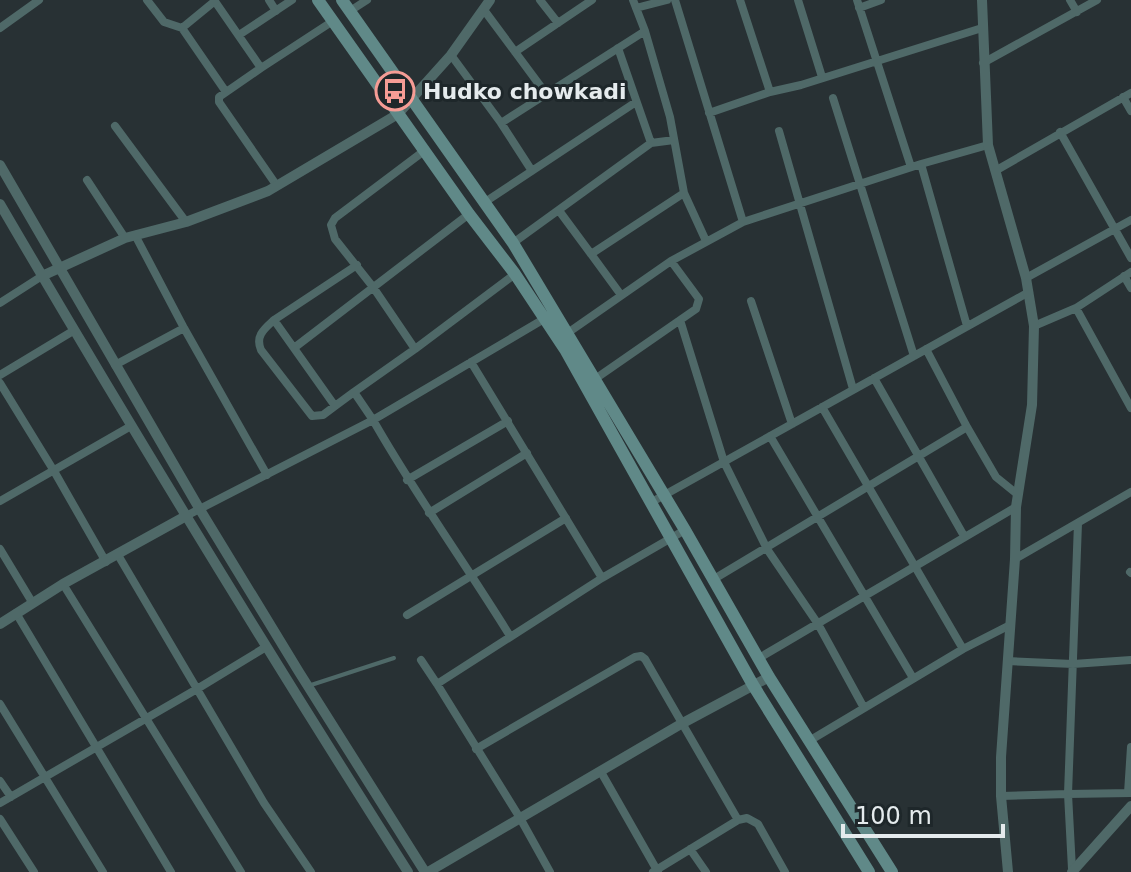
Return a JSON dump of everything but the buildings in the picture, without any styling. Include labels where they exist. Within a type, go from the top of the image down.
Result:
[{"type":"main road","points":[[318,0],[515,274],[566,351],[753,685],[869,872]]},
{"type":"main road","points":[[346,6],[513,243],[569,332],[769,677],[889,867]]},
{"type":"street","points":[[0,28],[39,0]]},
{"type":"street","points":[[147,0],[164,22],[182,28],[226,92]]},
{"type":"street","points":[[182,28],[214,0],[261,68]]},
{"type":"street","points":[[269,0],[276,11]]},
{"type":"street","points":[[239,35],[292,0]]},
{"type":"street","points":[[346,6],[367,0]]},
{"type":"street","points":[[540,0],[558,23]]},
{"type":"street","points":[[515,52],[592,0]]},
{"type":"street","points":[[667,0],[635,4],[670,117],[684,193],[706,241]]},
{"type":"street","points":[[675,0],[743,222]]},
{"type":"street","points":[[740,0],[770,92]]},
{"type":"street","points":[[798,0],[822,77]]},
{"type":"street","points":[[881,0],[858,4],[911,167]]},
{"type":"street","points":[[982,0],[988,145],[1026,278],[1034,326],[1032,405],[1017,494],[1007,661],[1001,796],[1008,872]]},
{"type":"street","points":[[1070,0],[1077,12]]},
{"type":"street","points":[[983,63],[1097,0]]},
{"type":"street","points":[[0,303],[59,267],[130,236],[186,222],[277,186],[398,114],[451,55],[486,4],[515,52],[547,95]]},
{"type":"street","points":[[277,186],[222,110],[219,97],[333,21]]},
{"type":"street","points":[[709,113],[982,28]]},
{"type":"street","points":[[501,123],[645,31]]},
{"type":"street","points":[[618,48],[651,143]]},
{"type":"street","points":[[451,55],[532,171]]},
{"type":"street","points":[[995,171],[1127,95],[1131,111]]},
{"type":"street","points":[[833,98],[914,356]]},
{"type":"street","points":[[485,202],[636,102]]},
{"type":"street","points":[[115,126],[186,222]]},
{"type":"street","points":[[779,131],[853,389]]},
{"type":"street","points":[[1060,132],[1131,258]]},
{"type":"street","points":[[513,243],[560,212],[651,143],[674,140]]},
{"type":"street","points":[[569,332],[671,261],[743,222],[988,145]]},
{"type":"street","points":[[415,349],[357,265],[335,239],[331,225],[335,218],[424,151]]},
{"type":"street","points":[[921,164],[967,326]]},
{"type":"street","points":[[0,165],[199,508],[307,686],[427,872],[681,724],[769,677]]},
{"type":"street","points":[[87,180],[130,236],[267,475]]},
{"type":"street","points":[[591,254],[684,193]]},
{"type":"street","points":[[0,204],[131,426],[408,872]]},
{"type":"street","points":[[560,212],[621,295]]},
{"type":"street","points":[[294,348],[469,214]]},
{"type":"street","points":[[1026,278],[1131,220]]},
{"type":"street","points":[[595,379],[699,304],[671,261]]},
{"type":"street","points":[[357,265],[274,320],[261,332],[258,344],[261,350],[312,416],[323,415],[515,274]]},
{"type":"street","points":[[1034,326],[1076,308],[1128,274],[1131,288]]},
{"type":"street","points":[[650,503],[1029,292]]},
{"type":"street","points":[[751,301],[792,424]]},
{"type":"street","points":[[1076,308],[1131,408]]},
{"type":"street","points":[[0,623],[199,508],[373,420],[544,319]]},
{"type":"street","points":[[274,320],[335,406]]},
{"type":"street","points":[[680,320],[724,462],[767,549],[818,624],[864,708]]},
{"type":"street","points":[[115,365],[184,328]]},
{"type":"street","points":[[0,375],[73,331]]},
{"type":"street","points":[[926,349],[996,477],[1017,494]]},
{"type":"street","points":[[471,362],[602,578]]},
{"type":"street","points":[[874,378],[964,536]]},
{"type":"street","points":[[0,383],[106,562]]},
{"type":"street","points":[[354,392],[407,480],[472,574],[510,636]]},
{"type":"street","points":[[822,407],[963,649]]},
{"type":"street","points":[[407,480],[508,421]]},
{"type":"street","points":[[0,501],[131,426]]},
{"type":"street","points":[[714,579],[967,427]]},
{"type":"street","points":[[770,436],[913,678]]},
{"type":"street","points":[[429,513],[527,453]]},
{"type":"street","points":[[1015,559],[1131,492]]},
{"type":"street","points":[[759,658],[1016,507]]},
{"type":"street","points":[[407,615],[566,518]]},
{"type":"street","points":[[1072,871],[1068,794],[1078,523]]},
{"type":"street","points":[[437,684],[602,578],[685,530]]},
{"type":"street","points":[[0,549],[32,602]]},
{"type":"street","points":[[118,555],[264,803],[311,872]]},
{"type":"street","points":[[63,584],[241,872]]},
{"type":"street","points":[[16,613],[171,872]]},
{"type":"street","points":[[809,741],[963,649],[1010,625]]},
{"type":"street","points":[[0,803],[266,647]]},
{"type":"street","points":[[476,749],[641,656],[738,820]]},
{"type":"street","points":[[421,660],[520,818],[550,872]]},
{"type":"street","points":[[1007,661],[1073,664],[1131,660]]},
{"type":"street","points":[[0,704],[103,872]]},
{"type":"street","points":[[1001,796],[1130,793],[1131,747]]},
{"type":"street","points":[[601,772],[656,871],[738,820],[747,818],[758,824],[785,872]]},
{"type":"street","points":[[0,781],[11,797]]},
{"type":"street","points":[[1072,871],[1131,806]]},
{"type":"street","points":[[0,819],[34,872]]},
{"type":"street","points":[[690,849],[706,872]]},
{"type":"street","points":[[869,872],[889,867]]},
{"type":"lane","points":[[307,686],[394,658]]},
{"type":"place","name":"Hudko chowkadi","points":[[395,91]]}]
